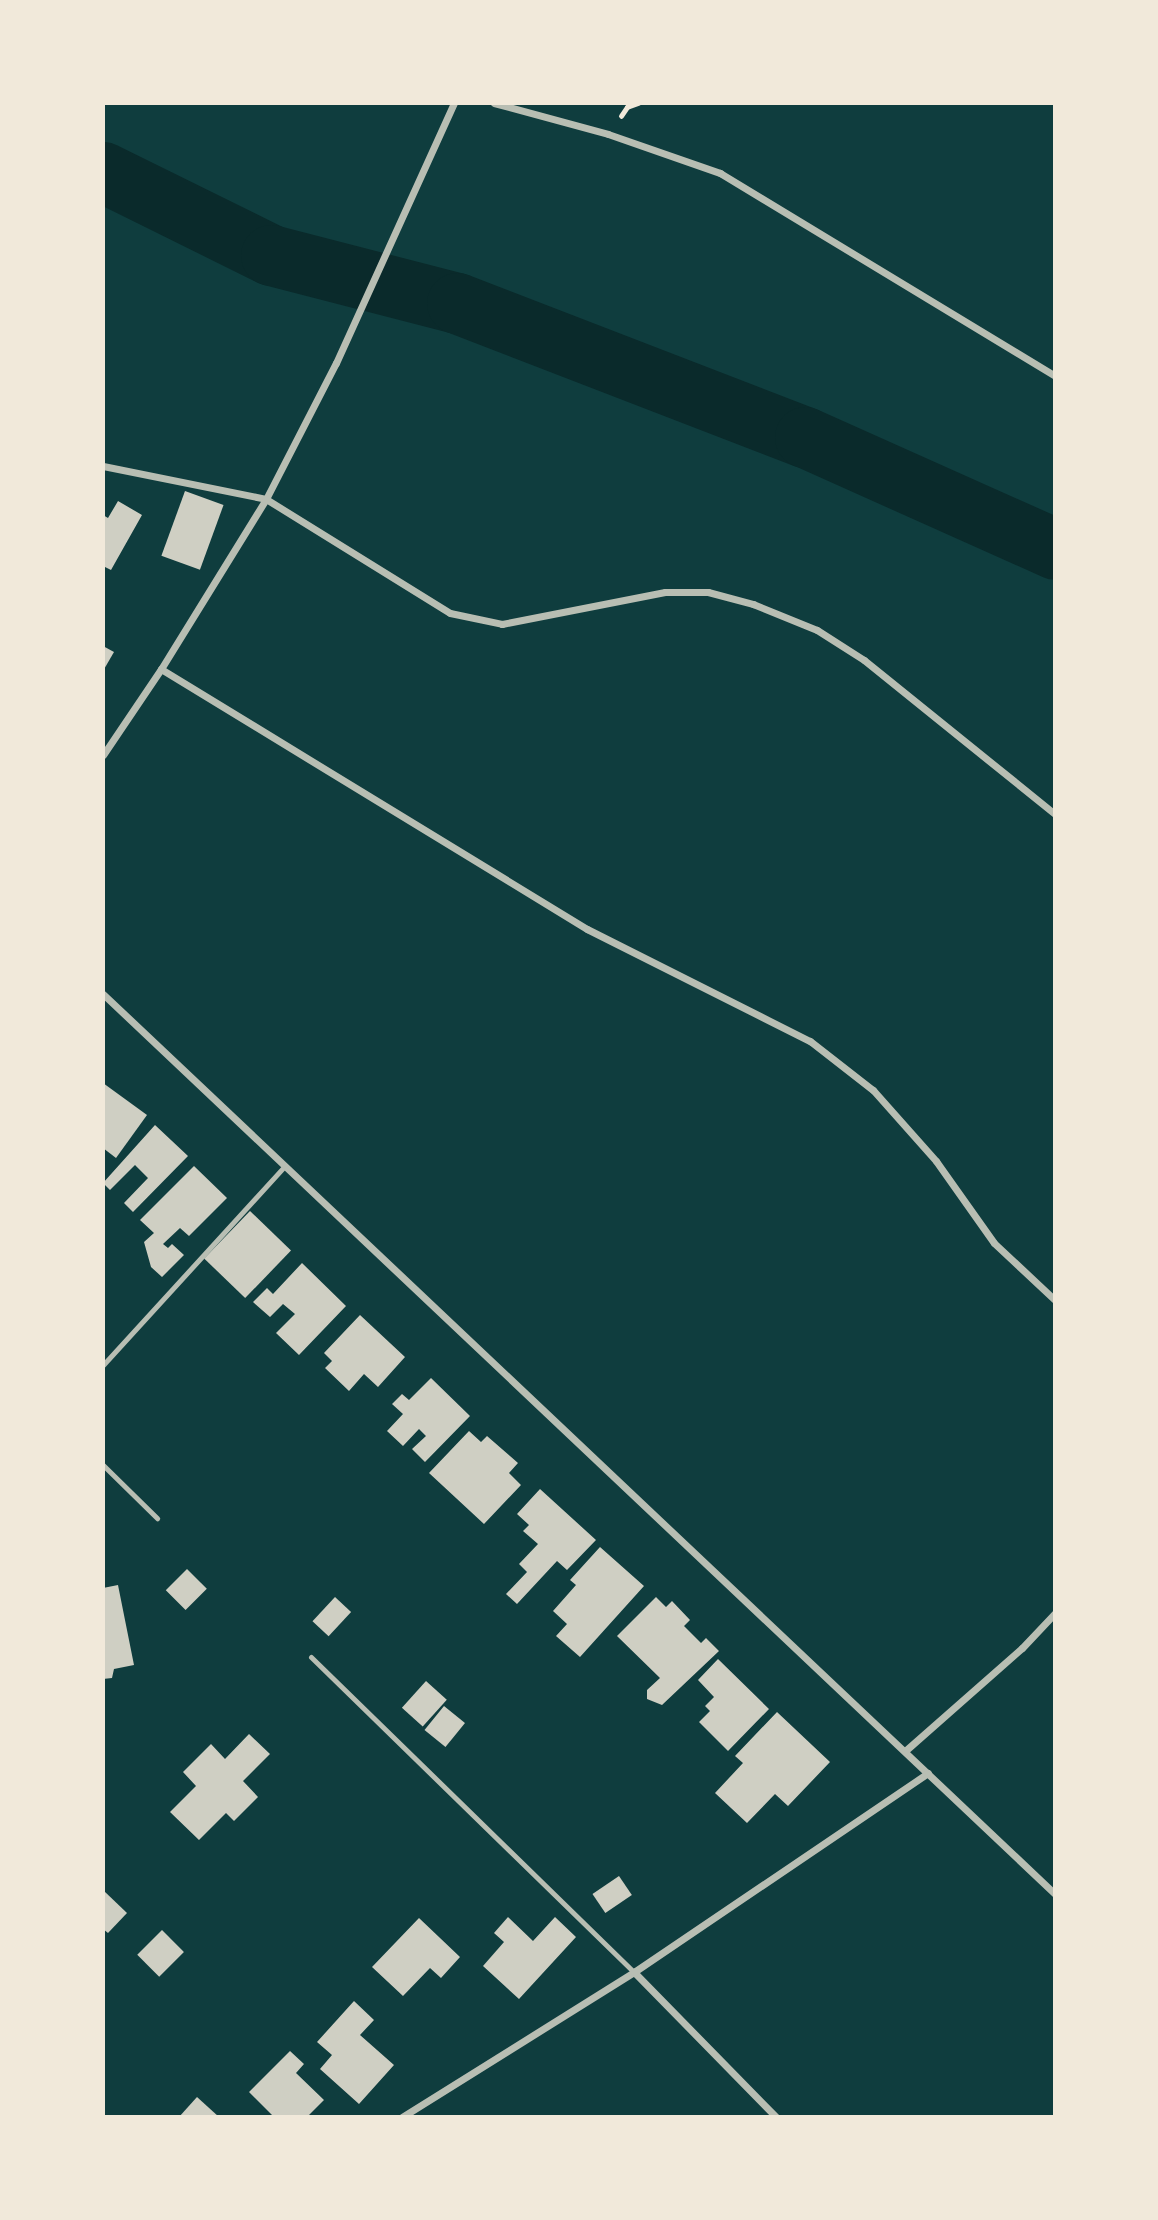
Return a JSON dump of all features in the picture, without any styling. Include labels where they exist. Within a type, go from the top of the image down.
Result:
[{"type":"street","points":[[103,755],[161,669],[266,499],[336,363],[454,103]]},
{"type":"street","points":[[494,103],[608,134],[720,173],[1055,376]]},
{"type":"street","points":[[103,466],[266,499],[450,612],[502,625],[665,592],[708,592],[753,604],[817,630],[864,660],[1055,814]]},
{"type":"street","points":[[161,669],[587,929],[810,1041],[873,1090],[936,1161],[994,1243],[1055,1300]]},
{"type":"street","points":[[103,994],[1055,1894]]},
{"type":"street","points":[[905,1751],[1021,1648],[1055,1613]]},
{"type":"street","points":[[402,2117],[634,1972],[928,1773]]},
{"type":"street","points":[[634,1972],[776,2117]]},
{"type":"lane","points":[[103,1365],[285,1166]]},
{"type":"lane","points":[[103,1465],[156,1518]]},
{"type":"lane","points":[[311,1657],[634,1972]]},
{"type":"building","points":[[185,491],[224,505],[200,570],[161,556]]},
{"type":"building","points":[[118,501],[142,515],[111,570],[103,566],[103,515],[108,518]]},
{"type":"building","points":[[103,646],[114,652],[103,671]]},
{"type":"building","points":[[103,1083],[147,1115],[116,1158],[103,1148]]},
{"type":"building","points":[[155,1125],[188,1156],[133,1212],[124,1203],[148,1178],[135,1165],[110,1190],[103,1183]]},
{"type":"building","points":[[194,1166],[227,1198],[189,1236],[180,1228],[163,1244],[168,1248],[172,1244],[184,1255],[162,1277],[151,1267],[144,1242],[154,1233],[140,1220]]},
{"type":"building","points":[[250,1211],[291,1251],[245,1298],[204,1258]]},
{"type":"building","points":[[302,1263],[346,1306],[299,1355],[276,1333],[295,1314],[283,1304],[270,1317],[253,1302],[267,1288],[273,1294]]},
{"type":"building","points":[[360,1315],[405,1357],[378,1387],[364,1374],[349,1391],[325,1368],[332,1361],[324,1353]]},
{"type":"building","points":[[431,1378],[470,1416],[425,1462],[412,1449],[426,1436],[419,1429],[403,1446],[387,1431],[403,1414],[392,1404],[402,1394],[409,1400]]},
{"type":"building","points":[[469,1431],[481,1442],[487,1436],[518,1463],[509,1473],[521,1485],[484,1524],[429,1473]]},
{"type":"building","points":[[540,1489],[596,1540],[567,1570],[557,1561],[517,1604],[506,1594],[527,1572],[519,1564],[538,1544],[523,1531],[529,1525],[517,1514]]},
{"type":"building","points":[[600,1547],[644,1586],[580,1657],[556,1636],[567,1624],[553,1611],[576,1585],[570,1580]]},
{"type":"building","points":[[187,1569],[207,1589],[186,1610],[166,1590]]},
{"type":"building","points":[[118,1585],[134,1665],[114,1669],[112,1678],[103,1679],[103,1588]]},
{"type":"building","points":[[335,1597],[351,1612],[329,1636],[312,1621]]},
{"type":"building","points":[[656,1597],[666,1607],[672,1601],[690,1620],[684,1626],[701,1643],[706,1638],[719,1651],[662,1705],[647,1699],[647,1690],[660,1678],[617,1636]]},
{"type":"building","points":[[718,1659],[769,1709],[728,1751],[699,1722],[710,1711],[705,1706],[714,1697],[698,1680]]},
{"type":"building","points":[[426,1681],[447,1700],[423,1726],[402,1708]]},
{"type":"building","points":[[444,1706],[465,1723],[445,1747],[424,1730]]},
{"type":"building","points":[[777,1712],[830,1762],[788,1806],[775,1794],[747,1823],[715,1793],[743,1763],[735,1756]]},
{"type":"building","points":[[249,1734],[270,1754],[243,1781],[258,1797],[234,1821],[226,1813],[199,1840],[170,1812],[196,1786],[183,1772],[211,1744],[225,1759]]},
{"type":"building","points":[[619,1876],[632,1895],[605,1913],[592,1894]]},
{"type":"building","points":[[103,1890],[127,1913],[108,1933],[103,1929]]},
{"type":"building","points":[[508,1917],[533,1941],[555,1917],[576,1937],[519,1999],[483,1966],[504,1942],[494,1933]]},
{"type":"building","points":[[419,1918],[460,1957],[441,1978],[430,1968],[403,1996],[372,1967]]},
{"type":"building","points":[[162,1930],[184,1952],[159,1977],[137,1955]]},
{"type":"building","points":[[354,2001],[374,2020],[360,2035],[394,2065],[359,2104],[320,2069],[332,2055],[317,2042]]},
{"type":"building","points":[[290,2051],[304,2064],[296,2073],[324,2100],[307,2117],[274,2117],[249,2092]]},
{"type":"building","points":[[197,2097],[219,2117],[179,2117]]},
{"type":"waterway","points":[[103,172],[271,255],[457,303],[805,437],[1055,549]]}]
